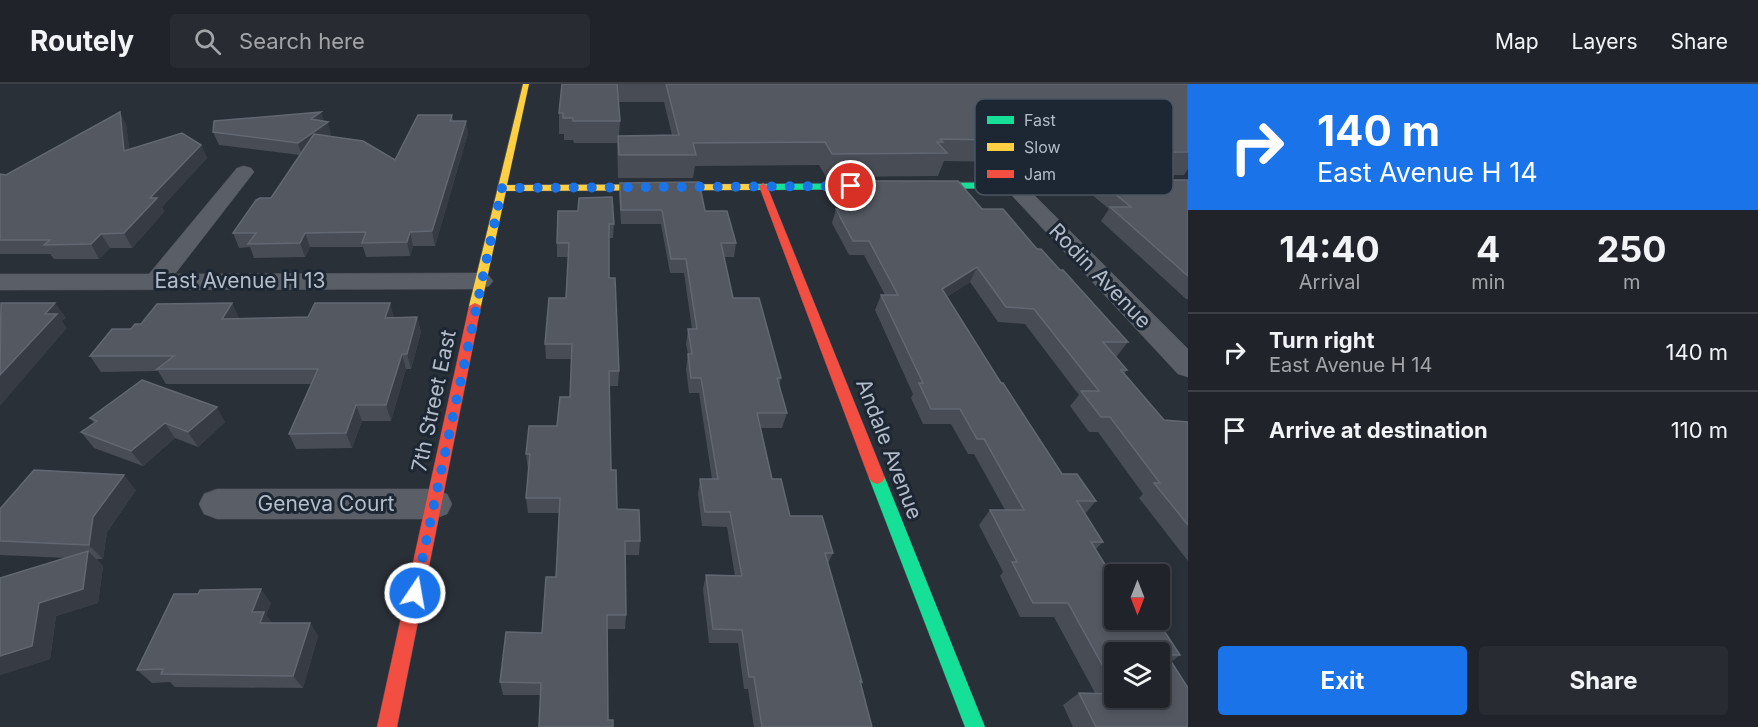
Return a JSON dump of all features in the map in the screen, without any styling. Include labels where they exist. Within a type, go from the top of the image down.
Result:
[{"type":"street","name":"7th Street East","points":[[387,727],[480,281],[526,84]]},
{"type":"street","points":[[156,282],[244,172]]},
{"type":"street","points":[[1173,184],[1188,184]]},
{"type":"street","points":[[502,188],[975,185]]},
{"type":"street","name":"Andale Avenue","points":[[763,186],[975,727]]},
{"type":"street","name":"Rodin Avenue","points":[[1023,195],[1188,367]]},
{"type":"street","name":"East Avenue H 13","points":[[0,282],[480,281]]},
{"type":"street","name":"Geneva Court","points":[[217,504],[434,504]]},
{"type":"building","points":[[562,84],[617,84],[620,121],[573,121],[573,118],[563,118],[563,113],[559,113]]},
{"type":"building","points":[[666,84],[1188,84],[1188,152],[1173,152],[1173,99],[975,99],[975,140],[940,139],[943,142],[937,142],[947,153],[832,154],[825,142],[693,143],[696,155],[619,155],[618,136],[679,135]]},
{"type":"building","points":[[120,112],[124,151],[182,133],[201,145],[150,198],[157,198],[124,233],[101,234],[91,244],[44,245],[50,240],[0,240],[0,174],[6,175]]},
{"type":"building","points":[[321,112],[311,119],[328,122],[298,143],[213,132],[214,121]]},
{"type":"building","points":[[418,115],[452,115],[450,121],[466,121],[432,231],[410,232],[407,242],[362,243],[366,232],[305,233],[300,243],[248,244],[256,233],[233,233],[256,200],[271,198],[314,134],[363,141],[395,160]]},
{"type":"building","points":[[1173,180],[1188,180],[1188,276],[1110,207],[1131,207],[1116,195],[1173,195]]},
{"type":"building","points":[[839,181],[958,181],[982,209],[1003,209],[1037,249],[1041,249],[1060,270],[1063,270],[1128,342],[1103,342],[1127,370],[1121,370],[1164,420],[1188,422],[1188,525],[1154,483],[1160,483],[1110,417],[1101,417],[1081,391],[1099,391],[1034,309],[1006,307],[977,267],[942,289],[1062,474],[1077,474],[1096,501],[1077,501],[1103,542],[1091,542],[1105,564],[1104,630],[1164,630],[1180,655],[1170,655],[1170,642],[1104,642],[1104,668],[1068,603],[1033,603],[1012,562],[1017,562],[990,510],[1024,510],[984,439],[977,439],[960,409],[931,409],[919,383],[923,383],[881,295],[898,295],[869,241],[853,241],[836,209],[855,209]]},
{"type":"building","points":[[699,182],[705,211],[727,211],[736,243],[721,243],[733,298],[759,298],[781,378],[777,378],[787,413],[757,413],[772,479],[781,479],[790,516],[822,516],[833,553],[825,553],[862,682],[860,681],[872,727],[762,727],[754,677],[749,677],[742,630],[713,629],[706,575],[742,576],[730,512],[705,512],[700,479],[718,479],[701,378],[691,378],[688,354],[692,354],[688,329],[697,329],[686,259],[671,259],[662,210],[621,210],[620,183]]},
{"type":"building","points":[[612,197],[614,224],[609,224],[609,278],[615,278],[619,371],[609,371],[611,470],[616,470],[617,509],[639,510],[640,541],[625,541],[626,615],[607,615],[608,720],[613,720],[613,727],[539,727],[541,683],[500,682],[506,632],[542,633],[546,577],[556,577],[560,498],[526,498],[530,454],[526,454],[529,426],[557,426],[560,397],[570,397],[572,344],[545,344],[549,298],[566,298],[569,243],[557,243],[558,211],[578,211],[579,198]]},
{"type":"building","points":[[1,303],[55,303],[45,314],[57,314],[0,375]]},
{"type":"building","points":[[232,303],[222,319],[308,317],[315,303],[390,303],[385,318],[417,317],[407,354],[402,354],[386,405],[356,405],[346,433],[289,434],[318,369],[157,369],[174,356],[90,356],[112,329],[131,329],[135,324],[141,324],[157,304]]},
{"type":"building","points":[[142,380],[217,407],[188,432],[165,423],[131,451],[81,432],[97,421],[90,418]]},
{"type":"building","points":[[34,470],[124,475],[93,517],[89,545],[0,541],[0,509]]},
{"type":"building","points":[[88,551],[83,589],[39,603],[32,646],[0,656],[0,578]]},
{"type":"building","points":[[261,589],[252,612],[264,612],[260,623],[310,623],[293,676],[161,674],[163,669],[137,670],[174,594],[198,594],[200,590]]},
{"type":"building","points":[[1170,660],[1188,688],[1188,727],[1096,727],[1079,693],[1104,694],[1104,708],[1170,708]]},
{"type":"traffic: fast","points":[[1173,184],[1188,184]]},
{"type":"traffic: fast","points":[[750,187],[975,185]]},
{"type":"traffic: fast","points":[[877,478],[975,727]]},
{"type":"traffic: slow","points":[[475,306],[526,84]]},
{"type":"traffic: slow","points":[[502,188],[750,187]]},
{"type":"traffic: jam","points":[[763,186],[877,478]]},
{"type":"traffic: jam","points":[[387,727],[475,306]]},
{"type":"route","points":[[415,593],[480,281],[502,188],[851,186]]}]
